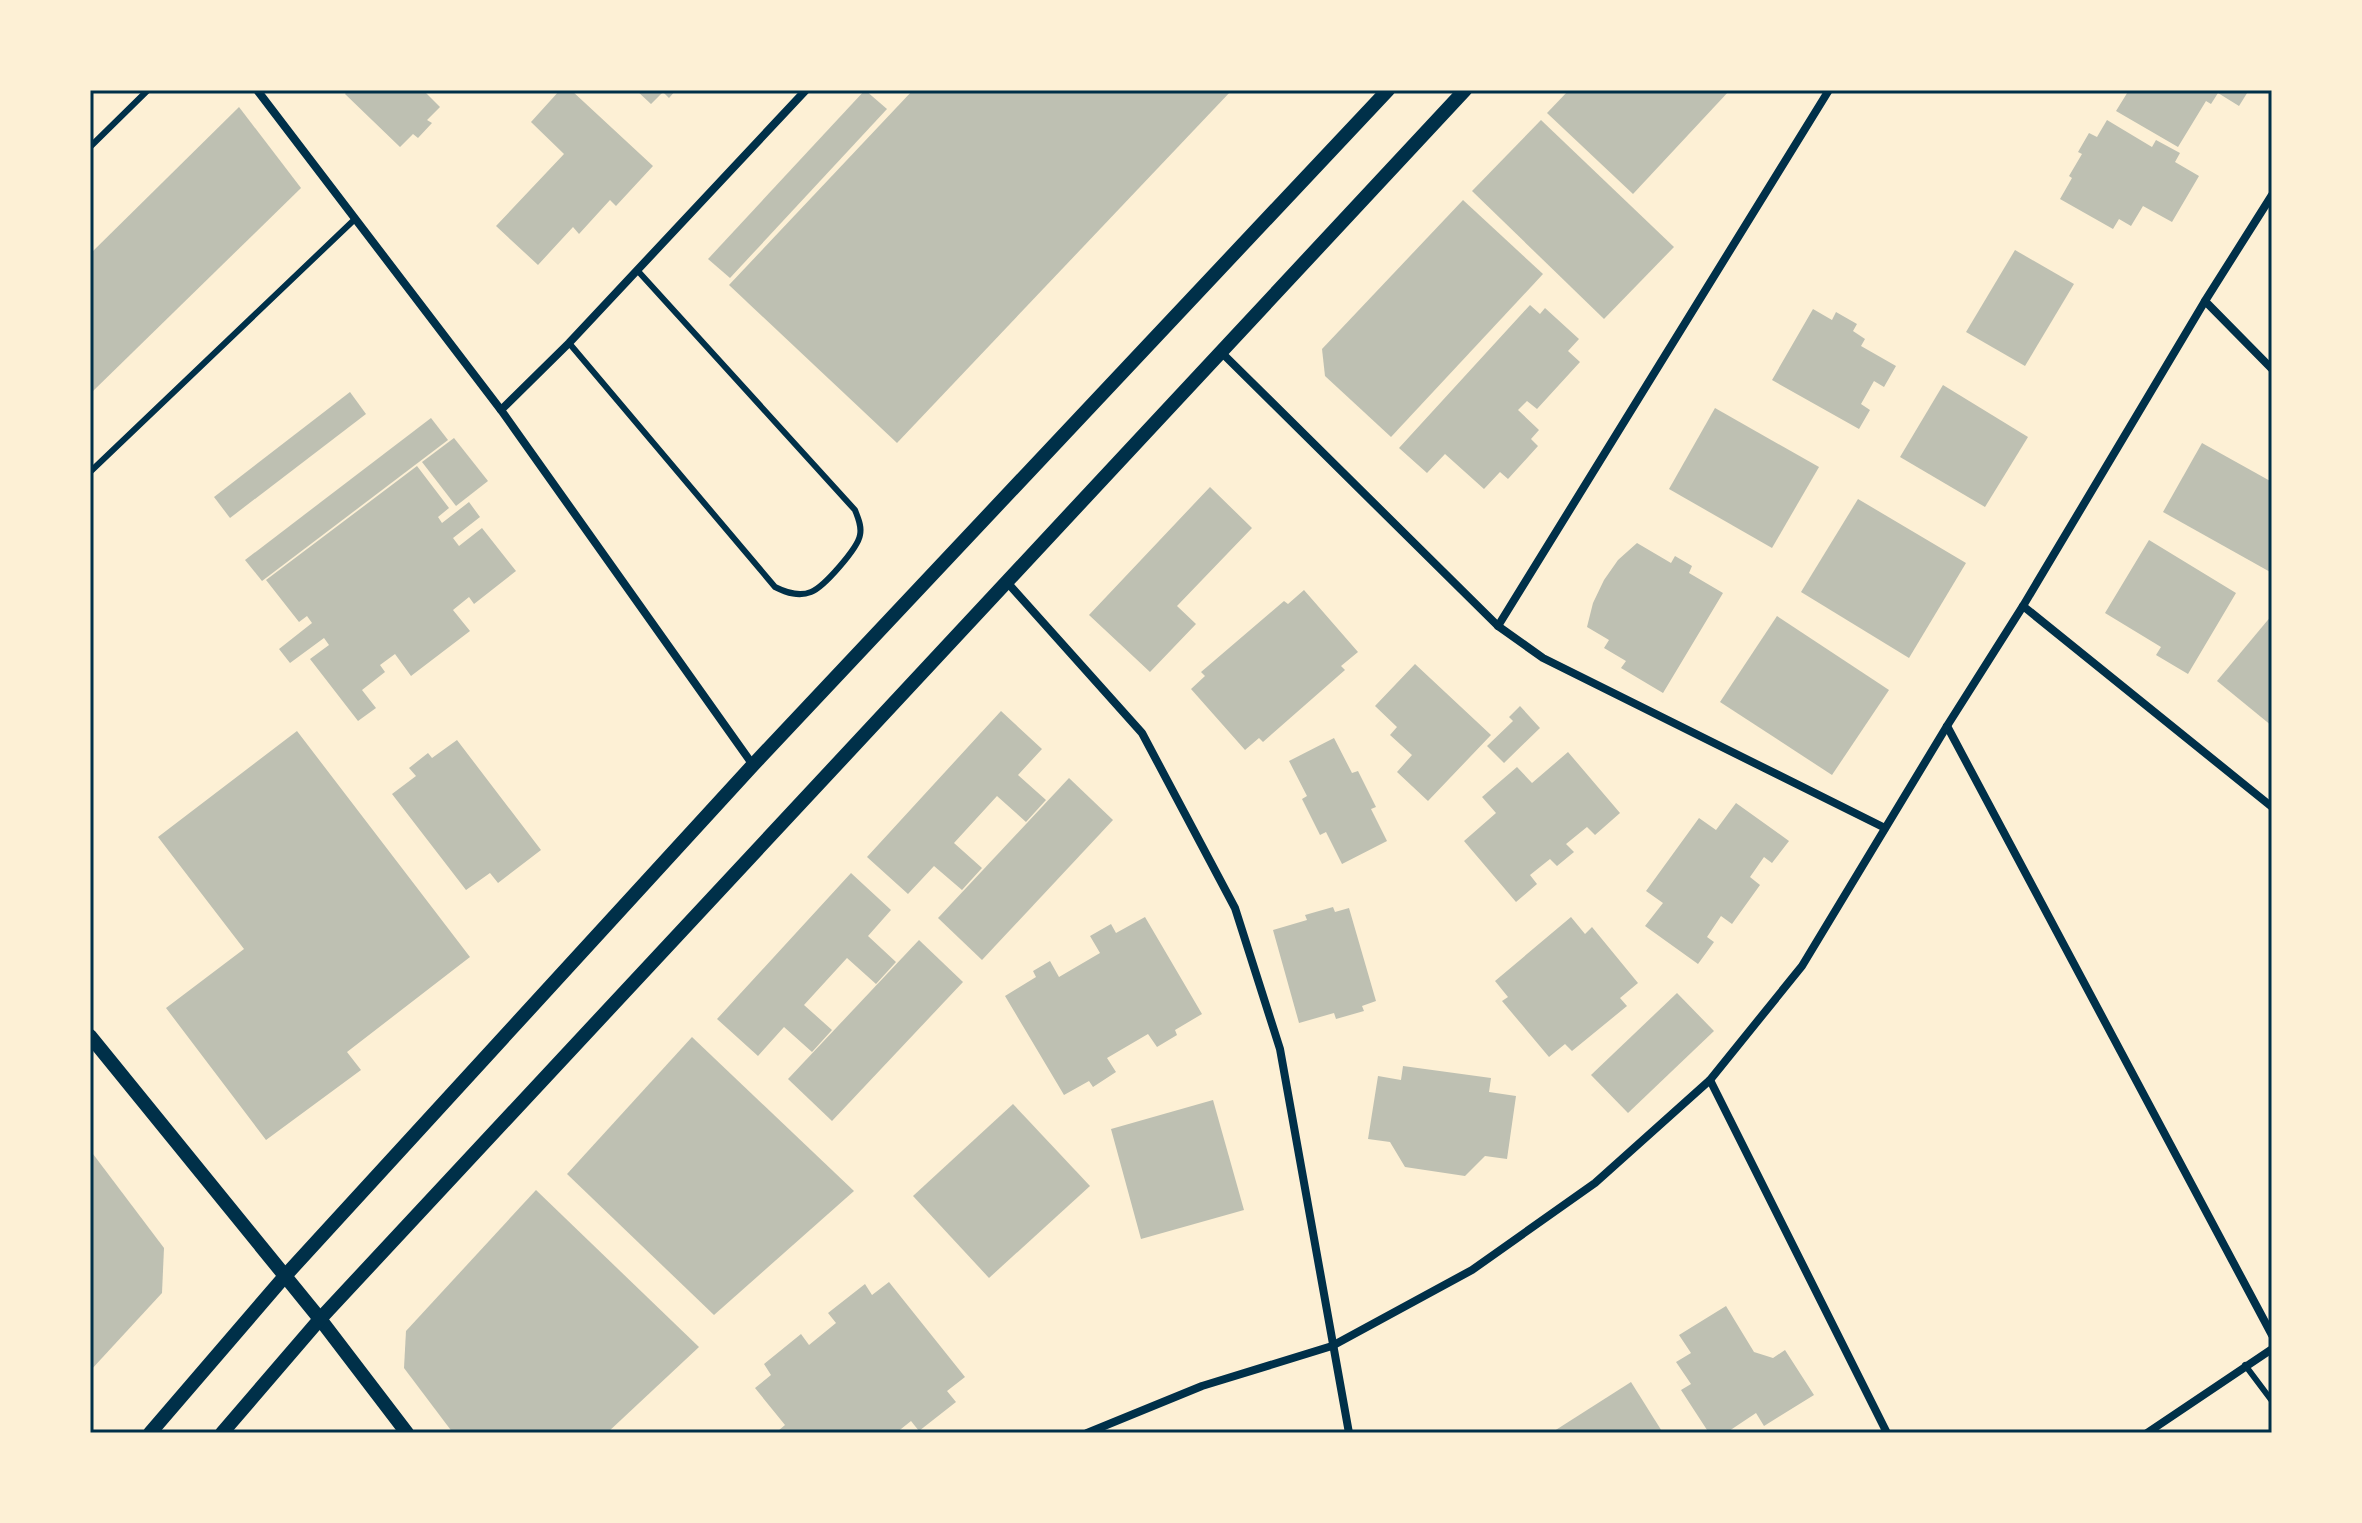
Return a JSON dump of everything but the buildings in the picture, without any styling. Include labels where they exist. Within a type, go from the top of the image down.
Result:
[{"type":"street","points":[[257,90],[501,410],[753,765]]},
{"type":"street","points":[[501,410],[569,343],[806,90]]},
{"type":"street","points":[[150,1433],[285,1276],[753,765],[1388,90]]},
{"type":"street","points":[[222,1433],[320,1319],[1465,90]]},
{"type":"street","points":[[1498,626],[1829,90]]},
{"type":"street","points":[[1087,1433],[1202,1386],[1332,1346],[1485,1262],[1595,1183],[1710,1080],[1802,966],[2272,195]]},
{"type":"street","points":[[2205,301],[2272,369]]},
{"type":"street","points":[[1220,351],[1498,626],[1543,658],[1885,828]]},
{"type":"street","points":[[1006,581],[1142,733],[1235,908],[1280,1049],[1349,1433]]},
{"type":"street","points":[[2023,606],[2272,807]]},
{"type":"street","points":[[1947,726],[2272,1335]]},
{"type":"street","points":[[90,1036],[320,1319],[407,1433]]},
{"type":"street","points":[[1710,1080],[1887,1433]]},
{"type":"street","points":[[2147,1433],[2272,1349]]},
{"type":"lane","points":[[90,147],[148,90]]},
{"type":"lane","points":[[90,472],[355,219]]},
{"type":"lane","points":[[569,343],[775,587],[800,595],[813,592],[823,584],[855,548],[860,536],[860,523],[855,510],[637,270]]},
{"type":"lane","points":[[2245,1365],[2272,1401]]}]
